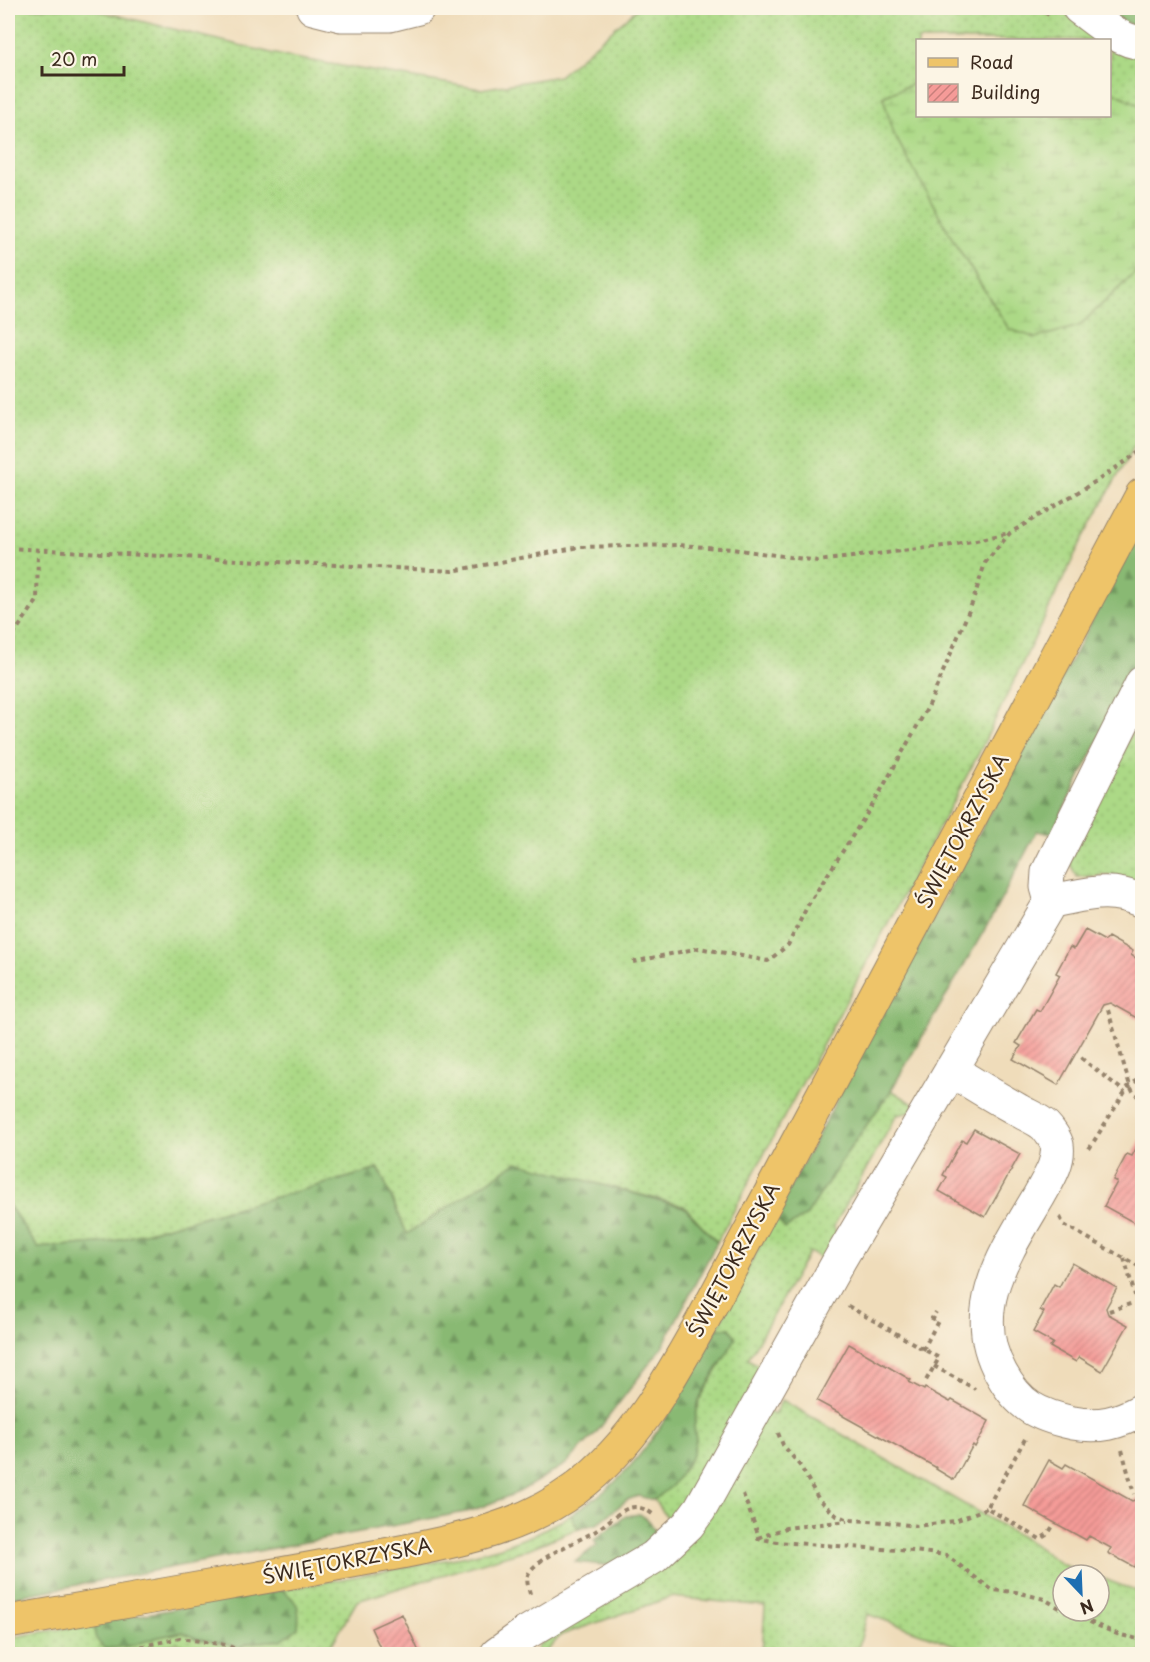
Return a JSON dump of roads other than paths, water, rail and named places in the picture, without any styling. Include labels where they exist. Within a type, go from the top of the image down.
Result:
[{"type":"main road","name":"ŚWIĘTOKRZYSKA","points":[[8,1622],[452,1541],[493,1530],[542,1510],[576,1488],[606,1462],[649,1409],[686,1351],[1143,495]]},
{"type":"street","points":[[313,8],[341,15],[390,15],[418,8]]},
{"type":"street","points":[[1079,8],[1131,42],[1143,43]]},
{"type":"street","points":[[496,1654],[526,1633],[654,1557],[688,1525],[700,1509],[726,1463],[766,1415],[840,1259],[1051,901],[1047,887],[1048,872],[1143,683]]},
{"type":"street","points":[[1051,901],[1106,891],[1128,895],[1143,901]]},
{"type":"street","points":[[951,1070],[1045,1126],[1057,1144],[1054,1169],[998,1269],[990,1293],[987,1315],[988,1337],[995,1362],[1007,1384],[1020,1401],[1038,1413],[1058,1420],[1102,1425],[1124,1420],[1143,1410]]}]
